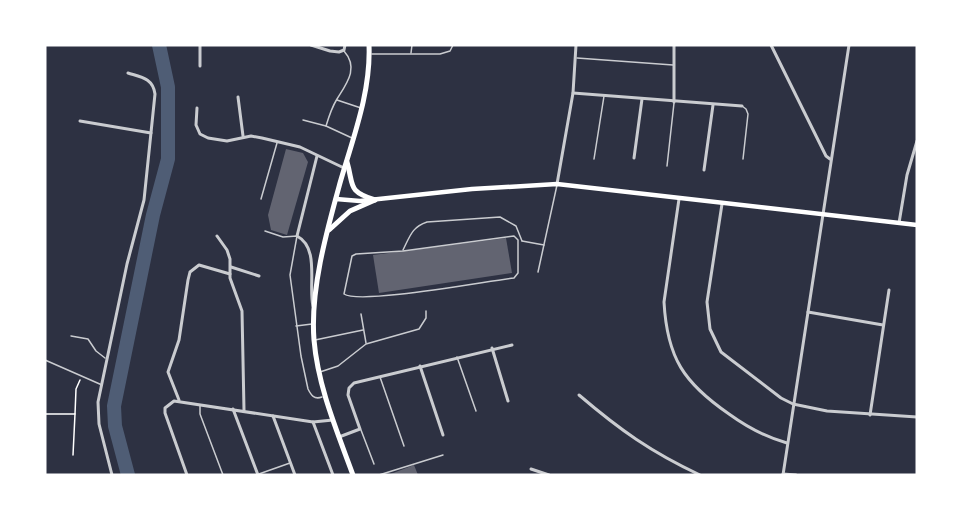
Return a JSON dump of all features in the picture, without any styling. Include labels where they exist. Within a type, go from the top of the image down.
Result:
[{"type":"main road","points":[[353,475],[325,396],[319,372],[313,324],[328,230],[362,108],[370,54],[369,45]]},
{"type":"main road","points":[[347,161],[352,187],[359,194],[375,200]]},
{"type":"main road","points":[[336,199],[375,200],[472,189],[557,184],[822,216],[917,225]]},
{"type":"main road","points":[[328,230],[350,211],[375,200]]},
{"type":"street","points":[[200,45],[200,66]]},
{"type":"street","points":[[311,45],[339,52],[344,47]]},
{"type":"street","points":[[557,184],[573,93],[577,58],[576,45]]},
{"type":"street","points":[[674,45],[674,102]]},
{"type":"street","points":[[771,45],[826,156],[830,159]]},
{"type":"street","points":[[796,475],[783,474],[849,45]]},
{"type":"street","points":[[112,475],[98,413],[127,264],[140,220],[151,133],[154,86],[150,81],[128,73]]},
{"type":"street","points":[[573,93],[742,106]]},
{"type":"street","points":[[238,97],[243,137]]},
{"type":"street","points":[[634,158],[642,99]]},
{"type":"street","points":[[704,170],[713,105]]},
{"type":"street","points":[[196,108],[196,125],[200,134],[208,138],[236,141],[251,136],[300,147],[345,168]]},
{"type":"street","points":[[80,121],[151,133]]},
{"type":"street","points":[[899,223],[907,175],[917,141]]},
{"type":"street","points":[[314,310],[310,295],[311,259],[305,243],[297,236],[317,155]]},
{"type":"street","points":[[679,199],[664,303],[665,320],[675,355],[690,383],[701,393],[735,419],[762,435],[787,443]]},
{"type":"street","points":[[722,204],[707,302],[710,329],[721,352],[781,398],[793,404],[827,411],[917,417]]},
{"type":"street","points":[[217,236],[227,250],[230,259],[230,274],[242,311],[244,410]]},
{"type":"street","points":[[179,400],[178,392],[170,381],[168,372],[179,340],[190,272],[194,267],[203,266],[230,274]]},
{"type":"street","points":[[231,267],[259,276]]},
{"type":"street","points":[[870,415],[889,290]]},
{"type":"street","points":[[808,312],[883,325]]},
{"type":"street","points":[[339,437],[360,429],[348,395],[349,388],[354,383],[512,345]]},
{"type":"street","points":[[492,348],[508,401]]},
{"type":"street","points":[[420,366],[443,435]]},
{"type":"street","points":[[579,395],[628,435],[663,458],[700,475]]},
{"type":"street","points":[[187,475],[165,413],[165,408],[169,403],[179,400],[313,422],[333,420]]},
{"type":"street","points":[[233,409],[257,475]]},
{"type":"street","points":[[273,416],[295,475]]},
{"type":"street","points":[[313,422],[333,475]]},
{"type":"street","points":[[531,469],[549,475]]},
{"type":"lane","points":[[411,45],[411,54]]},
{"type":"lane","points":[[370,54],[446,53],[453,48],[453,45]]},
{"type":"lane","points":[[326,126],[330,112],[347,84],[351,71],[349,57],[344,47]]},
{"type":"lane","points":[[577,58],[674,65]]},
{"type":"lane","points":[[594,159],[604,96]]},
{"type":"lane","points":[[336,99],[362,108]]},
{"type":"lane","points":[[667,166],[674,102]]},
{"type":"lane","points":[[742,106],[748,114],[743,159]]},
{"type":"lane","points":[[303,120],[326,126],[353,138]]},
{"type":"lane","points":[[261,199],[278,142]]},
{"type":"lane","points":[[538,272],[557,184]]},
{"type":"lane","points":[[403,250],[417,225],[427,222],[500,217],[516,226],[522,241]]},
{"type":"lane","points":[[265,231],[283,237],[297,236],[290,275],[296,326],[308,389],[312,396],[318,399],[325,396]]},
{"type":"lane","points":[[518,240],[518,273],[514,278],[377,297],[350,297],[344,294],[354,254],[514,236],[518,240],[544,245]]},
{"type":"lane","points":[[319,372],[338,366],[366,344],[420,329],[426,318],[426,311]]},
{"type":"lane","points":[[361,314],[366,344]]},
{"type":"lane","points":[[296,326],[313,324]]},
{"type":"lane","points":[[314,340],[363,330]]},
{"type":"lane","points":[[71,336],[88,339],[96,351],[107,359]]},
{"type":"lane","points":[[457,357],[476,411]]},
{"type":"lane","points":[[45,360],[102,386]]},
{"type":"lane","points":[[380,376],[404,446]]},
{"type":"lane","points":[[200,404],[200,414],[223,475]]},
{"type":"lane","points":[[360,429],[374,464]]},
{"type":"lane","points":[[379,475],[443,455]]},
{"type":"lane","points":[[257,475],[290,463]]},
{"type":"path","points":[[73,455],[76,389],[82,377]]},
{"type":"path","points":[[45,414],[75,414]]},
{"type":"building","points":[[286,149],[303,153],[308,162],[287,235],[271,230],[268,215]]},
{"type":"building","points":[[506,238],[512,273],[379,293],[373,255]]},
{"type":"building","points":[[414,465],[418,475],[388,475]]},
{"type":"waterway","points":[[128,475],[115,426],[114,406],[153,215],[168,159],[168,87],[159,45]]}]
